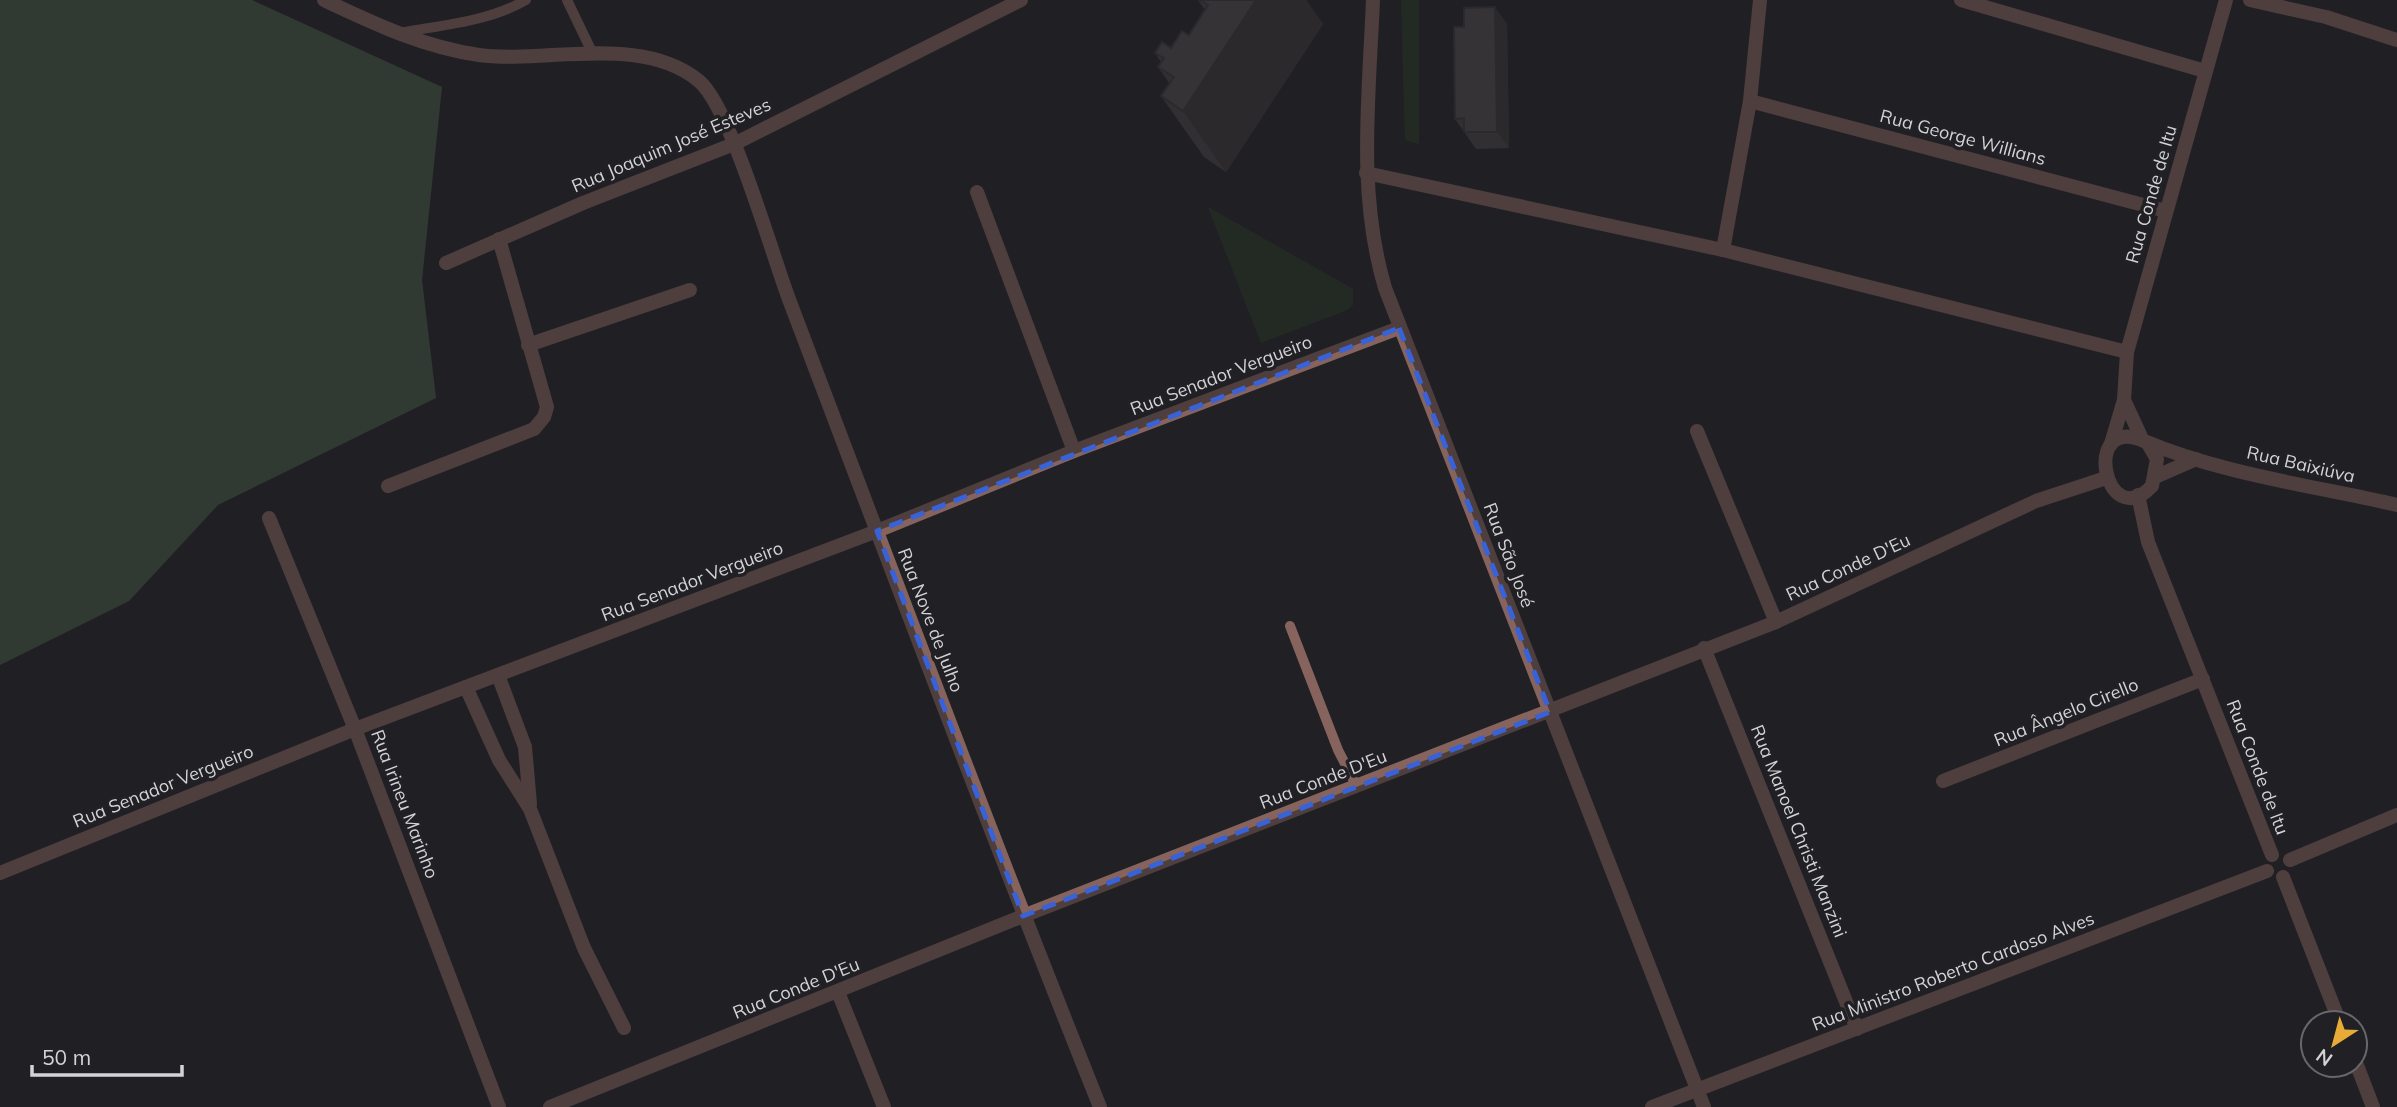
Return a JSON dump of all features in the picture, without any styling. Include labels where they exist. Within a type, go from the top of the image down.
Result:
[{"type":"street","name":"Rua Nove de Julho","points":[[324,0],[395,33],[442,48],[483,56],[593,52],[628,55],[668,65],[689,74],[711,95],[734,144],[771,254],[1023,916],[1100,1107]]},
{"type":"street","name":"Rua Joaquim José Esteves","points":[[446,263],[734,144],[1021,0]]},
{"type":"street","name":"Rua São José","points":[[1373,0],[1366,173],[1369,226],[1376,257],[1399,328],[1704,1107]]},
{"type":"street","points":[[1723,250],[1750,101],[1760,0]]},
{"type":"street","points":[[1961,0],[1989,3],[2206,71]]},
{"type":"street","name":"Rua Conde de Itu","points":[[2111,444],[2124,400],[2127,352],[2225,0]]},
{"type":"street","points":[[2250,0],[2326,17],[2397,40]]},
{"type":"street","name":"Rua George Willians","points":[[1750,101],[2166,211]]},
{"type":"street","points":[[1366,173],[1723,250],[2127,352]]},
{"type":"street","points":[[977,192],[1074,451]]},
{"type":"street","points":[[388,486],[534,429],[540,424],[547,408],[499,239]]},
{"type":"street","points":[[528,345],[690,290]]},
{"type":"street","name":"Rua Senador Vergueiro","points":[[0,873],[355,729],[877,531],[1074,451],[1399,328]]},
{"type":"street","name":"Rua Conde de Itu","points":[[2124,400],[2144,441]]},
{"type":"street","points":[[1697,431],[1776,622]]},
{"type":"street","points":[[2144,441],[2157,459],[2152,486],[2138,495],[2129,496],[2114,491],[2106,478],[2105,458],[2111,444],[2126,438],[2144,441],[2196,459]]},
{"type":"street","points":[[2155,477],[2196,459]]},
{"type":"street","name":"Rua Baixiúva","points":[[2196,459],[2397,505]]},
{"type":"street","name":"Rua Conde D'Eu","points":[[550,1107],[1023,916],[1776,622],[2036,501],[2106,478]]},
{"type":"street","name":"Rua Conde de Itu","points":[[2138,495],[2148,542],[2272,855]]},
{"type":"street","points":[[2397,498],[2397,505]]},
{"type":"street","name":"Rua Irineu Marinho","points":[[269,518],[355,729],[499,1107]]},
{"type":"street","name":"Rua Manoel Christi Manzini","points":[[1704,649],[1857,1029]]},
{"type":"street","points":[[498,675],[525,747],[530,809]]},
{"type":"street","name":"Rua Ângelo Cirello","points":[[1943,781],[2203,679]]},
{"type":"street","points":[[466,687],[499,760],[530,809],[584,948],[624,1028]]},
{"type":"street","points":[[2290,860],[2397,815]]},
{"type":"street","points":[[2282,853],[2290,860],[2290,870],[2283,877],[2275,878],[2267,871],[2267,860],[2272,855],[2282,853]]},
{"type":"street","name":"Rua Ministro Roberto Cardoso Alves","points":[[1652,1107],[2267,871]]},
{"type":"street","points":[[2283,877],[2335,1009]]},
{"type":"street","points":[[838,992],[884,1107]]},
{"type":"street","points":[[2362,1079],[2373,1107]]},
{"type":"lane","points":[[395,33],[478,18],[510,9],[526,0]]},
{"type":"lane","points":[[567,0],[593,52]]},
{"type":"lane","points":[[1290,626],[1338,750],[1357,787]]},
{"type":"highlighted area","points":[[1399,328],[1550,712],[1023,916],[877,531]]},
{"type":"green space","points":[[0,0],[252,0],[442,87],[422,280],[436,398],[218,505],[129,601],[0,665]]},
{"type":"green space","points":[[1401,0],[1419,0],[1419,144],[1405,140]]},
{"type":"green space","points":[[1208,207],[1353,289],[1353,305],[1347,310],[1261,343]]},
{"type":"building","points":[[1200,0],[1256,0],[1183,111],[1161,96],[1174,77],[1158,67],[1164,58],[1155,53],[1162,42],[1171,48],[1182,31],[1189,35],[1208,5]]},
{"type":"building","points":[[1495,7],[1497,132],[1464,132],[1464,118],[1455,119],[1454,27],[1464,27],[1464,8]]}]
